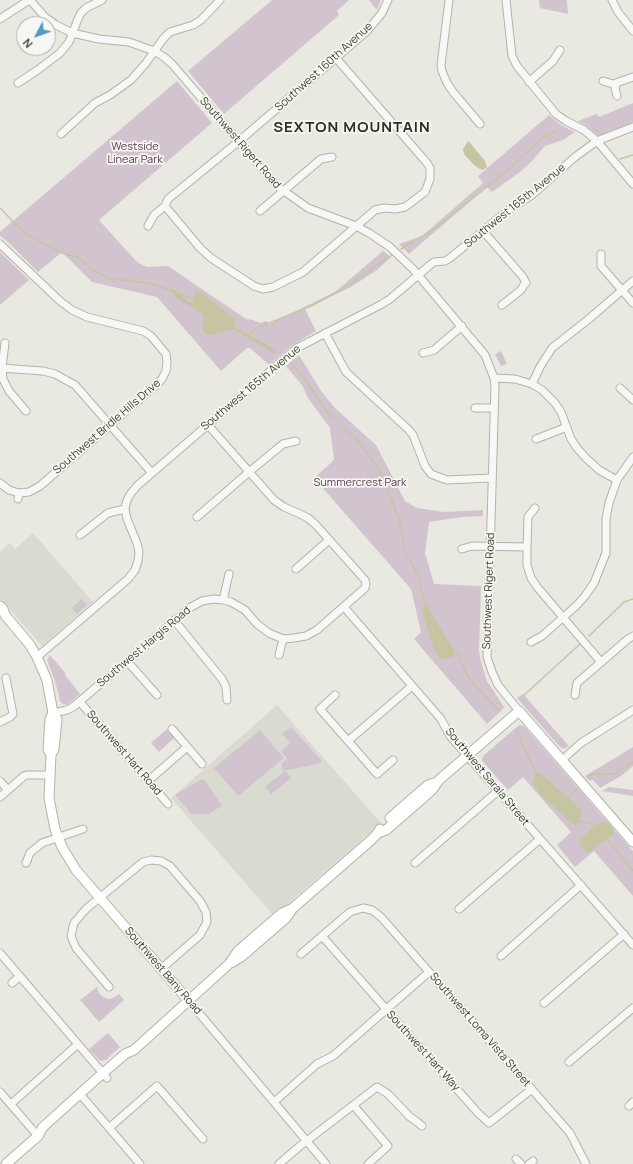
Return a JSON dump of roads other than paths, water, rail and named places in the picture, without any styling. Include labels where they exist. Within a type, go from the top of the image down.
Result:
[{"type":"main road","points":[[0,606],[3,609],[2,614],[30,645],[37,657]]},
{"type":"main road","name":"Southwest Bany Road","points":[[37,657],[47,680],[53,713],[50,720],[48,749],[51,755],[49,798],[51,814],[62,848],[76,870],[188,1000]]},
{"type":"main road","points":[[6,1164],[38,1136],[43,1127],[82,1097],[105,1076],[125,1054],[134,1050],[229,964],[254,947],[286,918],[292,908],[378,833],[386,830],[423,798],[432,790],[439,780],[519,711]]},
{"type":"main road","name":"Southwest Rigert Road","points":[[519,711],[633,842]]},
{"type":"street","points":[[0,19],[29,0]]},
{"type":"street","name":"Southwest Rigert Road","points":[[29,0],[45,17],[56,25],[72,33],[99,39],[129,42],[154,51],[172,64],[267,176],[283,191],[308,208],[356,226],[390,246],[418,275],[486,355],[494,378],[487,649],[488,663],[498,685],[519,711]]},
{"type":"street","points":[[18,83],[60,53],[69,42],[81,13],[86,8],[102,0]]},
{"type":"street","points":[[61,134],[95,103],[110,95],[131,80],[170,32],[193,25],[201,20],[220,0]]},
{"type":"street","name":"Southwest 160th Avenue","points":[[148,226],[154,215],[165,206],[168,200],[367,31],[382,13],[388,0]]},
{"type":"street","points":[[449,0],[438,65],[447,83],[480,124]]},
{"type":"street","points":[[506,0],[512,56],[517,66],[556,114],[584,130],[597,142],[633,184]]},
{"type":"street","points":[[612,0],[618,12],[633,30]]},
{"type":"street","points":[[529,82],[553,61],[560,50]]},
{"type":"street","points":[[165,206],[200,248],[211,258],[254,286],[263,289],[273,287],[303,272],[375,210],[405,207],[425,192],[430,179],[427,163],[336,58]]},
{"type":"street","points":[[603,81],[616,84],[633,77]]},
{"type":"street","points":[[616,84],[615,88],[617,96]]},
{"type":"street","name":"Southwest 165th Avenue","points":[[125,509],[127,500],[138,485],[297,348],[390,299],[434,262],[445,261],[450,258],[516,205],[532,195],[575,157],[597,142],[633,126]]},
{"type":"street","points":[[260,210],[321,159],[332,157]]},
{"type":"street","points":[[483,231],[523,277],[526,283],[521,290],[502,305]]},
{"type":"street","name":"Southwest Bridle Hills Drive","points":[[0,244],[60,302],[87,317],[143,331],[151,336],[166,354],[168,362],[166,372],[162,379],[40,486],[19,496],[0,483]]},
{"type":"street","points":[[601,254],[601,266],[633,303]]},
{"type":"street","points":[[532,384],[540,366],[552,348],[633,281]]},
{"type":"street","points":[[423,353],[434,350],[462,326]]},
{"type":"street","points":[[325,333],[346,372],[409,430],[425,466],[431,474],[447,480],[492,478]]},
{"type":"street","points":[[6,343],[1,368],[3,379],[8,391],[26,411]]},
{"type":"street","points":[[1,368],[43,371],[55,374],[75,385],[152,473]]},
{"type":"street","points":[[494,378],[515,379],[532,384],[555,402],[577,448],[599,470],[617,480]]},
{"type":"street","points":[[620,388],[633,400]]},
{"type":"street","points":[[475,408],[494,408]]},
{"type":"street","points":[[208,424],[274,500],[284,508],[308,518],[365,580],[366,584],[362,591],[312,634],[283,639],[279,655]]},
{"type":"street","points":[[536,439],[567,427]]},
{"type":"street","points":[[197,517],[283,444],[296,441]]},
{"type":"street","points":[[531,642],[542,636],[563,617],[585,596],[594,583],[606,552],[606,519],[609,503],[617,480],[633,457]]},
{"type":"street","points":[[535,508],[528,517],[527,565],[531,578],[601,662]]},
{"type":"street","points":[[37,657],[128,579],[135,570],[139,552],[125,509],[108,513],[80,535]]},
{"type":"street","points":[[296,569],[329,540]]},
{"type":"street","points":[[462,548],[472,546],[527,546]]},
{"type":"street","points":[[223,600],[229,574]]},
{"type":"street","name":"Southwest Hargis Road","points":[[53,713],[67,710],[80,702],[174,620],[191,607],[202,601],[223,600],[238,606],[245,610],[263,630],[283,639]]},
{"type":"street","name":"Southwest Sarala Street","points":[[344,607],[441,719],[450,736],[467,756],[633,945]]},
{"type":"street","points":[[174,620],[222,679],[226,686],[227,700]]},
{"type":"street","points":[[574,695],[577,683],[633,636]]},
{"type":"street","points":[[127,661],[157,695]]},
{"type":"street","points":[[0,722],[10,717],[12,714],[6,678]]},
{"type":"street","points":[[348,741],[412,686]]},
{"type":"street","points":[[335,696],[320,709],[377,774],[393,760]]},
{"type":"street","name":"Southwest Hart Road","points":[[80,702],[168,804]]},
{"type":"street","points":[[562,760],[581,743],[633,710]]},
{"type":"street","points":[[172,729],[202,764]]},
{"type":"street","points":[[148,781],[187,747]]},
{"type":"street","points":[[0,797],[21,778],[27,775],[50,775]]},
{"type":"street","points":[[0,781],[8,790]]},
{"type":"street","points":[[415,863],[498,791]]},
{"type":"street","points":[[26,864],[30,853],[42,843],[83,828]]},
{"type":"street","points":[[459,909],[540,839]]},
{"type":"street","points":[[109,988],[76,948],[71,936],[74,923],[79,916],[143,862],[151,860],[161,861],[170,866],[200,900],[206,912],[207,922],[200,934],[161,969]]},
{"type":"street","points":[[500,956],[581,885]]},
{"type":"street","name":"Southwest Loma Vista Street","points":[[322,936],[350,912],[362,908],[372,910],[381,917],[570,1133],[586,1164]]},
{"type":"street","points":[[544,1003],[624,934]]},
{"type":"street","points":[[301,954],[322,936]]},
{"type":"street","name":"Southwest Hart Way","points":[[322,936],[386,1010],[478,1113],[489,1123],[532,1089]]},
{"type":"street","points":[[0,953],[105,1076]]},
{"type":"street","points":[[274,1102],[317,1064],[333,1056],[429,972]]},
{"type":"street","points":[[12,983],[20,976]]},
{"type":"street","name":"Southwest Bany Road","points":[[188,1000],[326,1164]]},
{"type":"street","points":[[569,1062],[632,1010]]},
{"type":"street","points":[[11,1104],[78,1044]]},
{"type":"street","points":[[109,1128],[157,1086],[203,1139]]},
{"type":"street","points":[[279,1164],[306,1141],[377,1087],[388,1094],[410,1117],[422,1126]]},
{"type":"street","points":[[0,1092],[38,1136]]},
{"type":"street","points":[[82,1097],[140,1164]]},
{"type":"street","points":[[354,1106],[388,1146],[368,1164]]},
{"type":"waterway","points":[[594,129],[601,134]]},
{"type":"waterway","points":[[401,249],[433,230],[508,170],[541,139],[557,130]]},
{"type":"waterway","points":[[620,159],[633,155]]},
{"type":"waterway","points":[[0,208],[23,232],[67,255],[76,256],[93,270],[108,278],[153,284],[172,291]]},
{"type":"waterway","points":[[260,327],[313,305],[344,288],[392,255]]},
{"type":"waterway","points":[[175,292],[194,299]]},
{"type":"waterway","points":[[247,336],[254,331]]},
{"type":"waterway","points":[[291,363],[305,379],[328,413],[337,421]]},
{"type":"waterway","points":[[342,426],[358,441],[374,462],[384,480],[399,519],[403,538],[403,548],[419,577],[421,590],[428,608]]},
{"type":"waterway","points":[[589,636],[624,602],[633,599]]},
{"type":"waterway","points":[[522,697],[580,644]]},
{"type":"waterway","points":[[452,653],[458,653],[466,673],[472,682],[499,711]]},
{"type":"waterway","points":[[516,730],[535,771]]},
{"type":"waterway","points":[[587,777],[593,774],[615,774],[633,762]]},
{"type":"waterway","points":[[568,798],[578,788]]},
{"type":"waterway","points":[[579,821],[596,825],[597,827]]},
{"type":"waterway","points":[[607,839],[633,871]]},
{"type":"district","name":"SEXTON MOUNTAIN","points":[[352,128]]},
{"type":"park label","name":"Westside Linear Park","points":[[135,153]]},
{"type":"park label","name":"Summercrest Park","points":[[360,483]]}]
